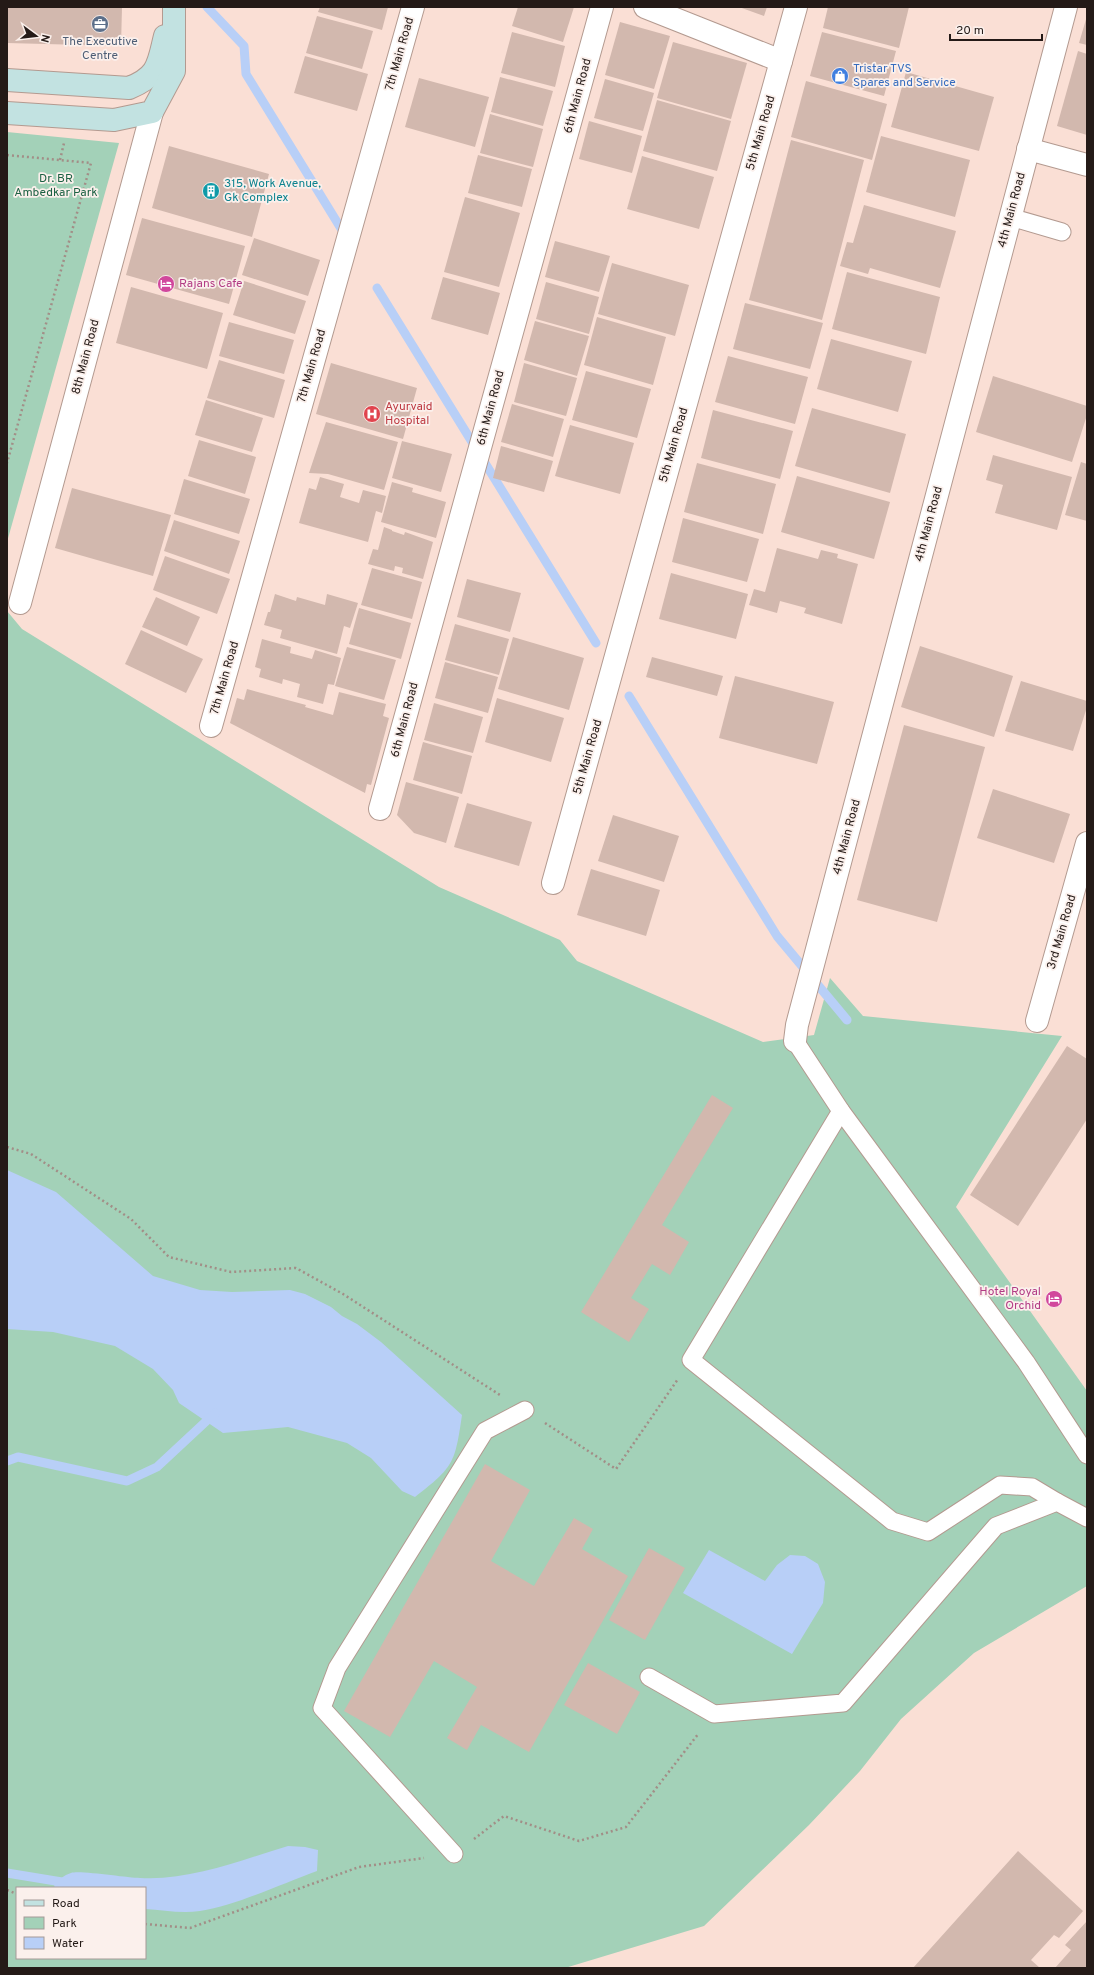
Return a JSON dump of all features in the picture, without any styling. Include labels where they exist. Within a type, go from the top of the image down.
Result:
[{"type":"street","points":[[7,80],[129,88],[144,82],[158,67],[173,7]]},
{"type":"street","points":[[7,113],[114,120],[152,112],[174,72],[173,7]]},
{"type":"street","name":"7th Main Road","points":[[211,726],[413,7]]},
{"type":"street","name":"6th Main Road","points":[[380,809],[602,7]]},
{"type":"street","points":[[645,7],[781,61]]},
{"type":"street","name":"5th Main Road","points":[[553,883],[796,7]]},
{"type":"street","name":"4th Main Road","points":[[795,1041],[797,1025],[814,960],[1066,7]]},
{"type":"street","points":[[144,82],[152,112]]},
{"type":"street","name":"8th Main Road","points":[[20,603],[152,112]]},
{"type":"street","points":[[1028,149],[1087,165]]},
{"type":"street","name":"3rd Main Road","points":[[1037,1021],[1087,843]]},
{"type":"lane","points":[[1010,217],[1062,232]]},
{"type":"lane","points":[[795,1041],[841,1110],[1021,1356],[1087,1455]]},
{"type":"lane","points":[[841,1110],[691,1360],[892,1521],[928,1532],[1000,1486],[1032,1487],[1087,1518]]},
{"type":"lane","points":[[454,1854],[322,1708],[337,1668],[485,1431],[524,1410]]},
{"type":"lane","points":[[649,1677],[714,1714],[843,1703],[996,1526],[1057,1502]]},
{"type":"path","points":[[7,155],[91,163],[7,463]]},
{"type":"path","points":[[7,1147],[31,1154],[131,1219],[169,1257],[231,1272],[296,1268],[343,1294],[616,1469],[691,1360]]},
{"type":"green space","name":"Dr. BR Ambedkar Park","points":[[7,132],[119,143],[7,542]]},
{"type":"green space","points":[[7,611],[22,629],[439,887],[560,940],[577,961],[763,1042],[814,1035],[830,978],[863,1016],[1062,1036],[956,1207],[1087,1391],[1087,1586],[974,1653],[901,1719],[860,1771],[809,1825],[704,1926],[565,1968],[7,1968]]},
{"type":"water","points":[[7,1170],[56,1192],[153,1276],[200,1290],[232,1292],[290,1290],[305,1294],[331,1307],[342,1316],[357,1324],[381,1342],[462,1415],[454,1454],[445,1471],[415,1497],[402,1491],[371,1458],[347,1443],[288,1427],[223,1433],[179,1403],[173,1390],[153,1369],[115,1346],[53,1332],[7,1329]]},
{"type":"water","points":[[709,1550],[765,1581],[777,1565],[790,1555],[805,1556],[818,1564],[825,1582],[823,1603],[792,1654],[683,1593]]},
{"type":"water","points":[[288,1846],[305,1847],[318,1850],[317,1871],[229,1904],[193,1912],[146,1909],[146,1887],[54,1886],[64,1876],[76,1872],[125,1877],[159,1878],[196,1873]]},
{"type":"building","points":[[7,7],[122,7],[121,46],[7,43]]},
{"type":"building","points":[[320,7],[388,7],[382,30],[318,12]]},
{"type":"building","points":[[518,7],[574,7],[563,42],[512,26]]},
{"type":"building","points":[[739,7],[767,7],[764,16]]},
{"type":"building","points":[[828,7],[909,7],[899,48],[823,28]]},
{"type":"building","points":[[317,16],[373,31],[362,69],[306,53]]},
{"type":"building","points":[[1087,16],[1087,45],[1079,43]]},
{"type":"building","points":[[620,22],[670,36],[654,89],[605,75]]},
{"type":"building","points":[[512,32],[565,46],[555,87],[501,73]]},
{"type":"building","points":[[822,32],[896,51],[884,96],[810,76]]},
{"type":"building","points":[[673,42],[747,63],[731,119],[657,98]]},
{"type":"building","points":[[1078,51],[1087,54],[1087,135],[1057,126]]},
{"type":"building","points":[[305,56],[368,74],[357,111],[294,93]]},
{"type":"building","points":[[906,72],[994,97],[979,151],[891,127]]},
{"type":"building","points":[[500,77],[553,91],[543,126],[491,112]]},
{"type":"building","points":[[419,78],[489,97],[475,147],[405,127]]},
{"type":"building","points":[[605,79],[654,93],[643,131],[594,118]]},
{"type":"building","points":[[806,81],[887,104],[872,160],[791,137]]},
{"type":"building","points":[[657,100],[731,121],[717,171],[643,151]]},
{"type":"building","points":[[490,114],[543,129],[533,167],[480,153]]},
{"type":"building","points":[[589,121],[642,136],[632,173],[579,159]]},
{"type":"building","points":[[881,136],[970,160],[955,217],[866,192]]},
{"type":"building","points":[[791,140],[864,160],[822,320],[749,300]]},
{"type":"building","name":"315, Work Avenue, Gk Complex","points":[[169,146],[269,174],[252,237],[152,208]]},
{"type":"building","points":[[478,155],[532,169],[522,207],[468,193]]},
{"type":"building","points":[[642,156],[714,177],[699,229],[627,209]]},
{"type":"building","points":[[465,197],[520,213],[499,287],[444,272]]},
{"type":"building","points":[[864,205],[956,231],[940,288],[870,268],[868,274],[840,266],[847,242],[853,243]]},
{"type":"building","points":[[142,218],[245,246],[229,304],[126,275]]},
{"type":"building","points":[[254,238],[320,260],[308,296],[242,275]]},
{"type":"building","points":[[555,241],[610,256],[599,292],[545,277]]},
{"type":"building","points":[[612,263],[689,285],[675,336],[598,314]]},
{"type":"building","points":[[847,272],[940,297],[926,354],[832,329]]},
{"type":"building","points":[[443,277],[500,293],[488,335],[431,319]]},
{"type":"building","points":[[244,281],[306,301],[295,334],[233,315]]},
{"type":"building","points":[[546,282],[599,297],[589,334],[536,319]]},
{"type":"building","points":[[131,287],[223,313],[207,369],[116,343]]},
{"type":"building","points":[[745,303],[823,323],[810,369],[733,349]]},
{"type":"building","points":[[597,317],[666,337],[653,385],[584,365]]},
{"type":"building","points":[[535,321],[589,336],[577,376],[524,360]]},
{"type":"building","points":[[229,322],[294,340],[284,374],[219,356]]},
{"type":"building","points":[[831,339],[912,361],[898,412],[817,389]]},
{"type":"building","points":[[728,356],[808,377],[795,424],[715,402]]},
{"type":"building","points":[[219,360],[285,380],[274,418],[207,398]]},
{"type":"building","points":[[331,363],[417,388],[403,439],[316,414]]},
{"type":"building","points":[[524,363],[577,378],[566,416],[514,402]]},
{"type":"building","points":[[586,371],[651,389],[637,438],[572,420]]},
{"type":"building","points":[[993,376],[1087,406],[1087,415],[1072,462],[976,432]]},
{"type":"building","points":[[206,400],[263,418],[252,452],[195,435]]},
{"type":"building","points":[[512,404],[564,419],[553,457],[501,442]]},
{"type":"building","points":[[812,408],[906,434],[890,493],[795,466]]},
{"type":"building","points":[[713,410],[793,431],[780,479],[701,458]]},
{"type":"building","points":[[326,422],[398,442],[384,490],[328,474],[309,473]]},
{"type":"building","points":[[570,425],[634,443],[620,494],[555,476]]},
{"type":"building","points":[[199,440],[256,457],[245,494],[188,476]]},
{"type":"building","points":[[402,441],[452,454],[441,492],[392,478]]},
{"type":"building","points":[[501,446],[553,461],[544,492],[493,478]]},
{"type":"building","points":[[993,455],[1072,477],[1057,530],[995,513],[1003,485],[986,480]]},
{"type":"building","points":[[1081,462],[1087,464],[1087,521],[1065,515]]},
{"type":"building","points":[[697,463],[776,484],[763,534],[684,512]]},
{"type":"building","points":[[797,476],[890,502],[874,559],[781,532]]},
{"type":"building","points":[[320,477],[344,484],[340,497],[359,503],[363,490],[386,496],[382,513],[376,511],[368,542],[299,523],[309,488],[316,490]]},
{"type":"building","points":[[184,479],[250,499],[239,534],[174,514]]},
{"type":"building","points":[[392,482],[413,488],[412,492],[446,502],[436,538],[381,522]]},
{"type":"building","points":[[72,488],[171,515],[153,576],[55,548]]},
{"type":"building","points":[[683,518],[759,539],[747,582],[672,562]]},
{"type":"building","points":[[174,520],[240,541],[229,574],[164,551]]},
{"type":"building","points":[[384,527],[404,535],[405,532],[433,542],[423,579],[402,573],[403,568],[395,566],[394,571],[368,564],[373,549],[378,550]]},
{"type":"building","points":[[777,548],[818,559],[821,550],[838,554],[837,558],[858,564],[842,624],[804,613],[806,608],[780,601],[777,613],[749,605],[754,589],[765,592]]},
{"type":"building","points":[[165,556],[230,579],[217,614],[153,590]]},
{"type":"building","points":[[372,568],[422,582],[412,619],[361,605]]},
{"type":"building","points":[[671,573],[748,594],[736,639],[659,619]]},
{"type":"building","points":[[467,579],[521,593],[510,632],[457,617]]},
{"type":"building","points":[[275,594],[296,601],[297,597],[325,605],[327,594],[358,603],[350,628],[344,626],[337,654],[280,638],[282,630],[264,625],[268,612],[270,612]]},
{"type":"building","points":[[156,597],[200,617],[187,646],[142,627]]},
{"type":"building","points":[[359,608],[411,623],[401,659],[349,644]]},
{"type":"building","points":[[455,624],[509,639],[499,675],[445,660]]},
{"type":"building","points":[[141,630],[203,659],[186,693],[125,664]]},
{"type":"building","points":[[513,637],[584,658],[569,710],[498,689]]},
{"type":"building","points":[[262,639],[291,647],[290,653],[312,659],[315,650],[341,658],[334,685],[328,684],[323,704],[297,697],[300,684],[283,679],[282,684],[259,677],[261,669],[255,667]]},
{"type":"building","points":[[920,646],[1013,676],[994,737],[901,707]]},
{"type":"building","points":[[347,647],[396,660],[384,700],[335,686]]},
{"type":"building","points":[[652,657],[723,676],[717,696],[646,677]]},
{"type":"building","points":[[445,662],[498,677],[488,713],[435,698]]},
{"type":"building","points":[[735,676],[834,702],[817,764],[719,738]]},
{"type":"building","points":[[1021,681],[1087,701],[1087,707],[1073,751],[1005,731]]},
{"type":"building","points":[[247,689],[306,705],[305,707],[333,715],[339,692],[386,704],[383,716],[389,718],[371,785],[367,784],[365,793],[230,723],[237,698],[244,700]]},
{"type":"building","points":[[497,698],[564,718],[551,762],[485,742]]},
{"type":"building","points":[[434,703],[483,717],[473,753],[424,740]]},
{"type":"building","points":[[904,725],[985,747],[937,922],[857,900]]},
{"type":"building","points":[[423,742],[472,756],[462,794],[413,780]]},
{"type":"building","points":[[406,782],[459,797],[446,843],[414,833],[397,815]]},
{"type":"building","points":[[993,789],[1070,814],[1054,863],[977,838]]},
{"type":"building","points":[[467,803],[532,822],[519,866],[454,847]]},
{"type":"building","points":[[613,815],[679,836],[664,882],[598,861]]},
{"type":"building","points":[[591,869],[660,890],[646,936],[577,915]]},
{"type":"building","points":[[1067,1046],[1087,1059],[1087,1119],[1018,1226],[970,1195]]},
{"type":"building","points":[[712,1095],[733,1108],[662,1225],[689,1242],[670,1275],[652,1264],[631,1298],[649,1309],[629,1342],[581,1312]]},
{"type":"building","points":[[485,1464],[530,1490],[491,1561],[534,1586],[574,1518],[593,1529],[582,1549],[628,1576],[529,1752],[481,1725],[467,1750],[447,1738],[477,1687],[434,1661],[390,1737],[344,1711]]},
{"type":"building","points":[[649,1548],[685,1568],[645,1640],[609,1620]]},
{"type":"building","points":[[588,1663],[640,1692],[617,1734],[564,1705]]},
{"type":"building","points":[[1018,1851],[1083,1911],[1059,1938],[1054,1935],[1031,1960],[1040,1968],[913,1968]]},
{"type":"building","points":[[1087,1921],[1087,1968],[1055,1968],[1071,1950],[1065,1945]]},
{"type":"waterway","points":[[207,7],[244,46],[246,74],[345,235]]},
{"type":"waterway","points":[[377,288],[596,643]]},
{"type":"waterway","points":[[629,696],[777,936],[847,1020]]},
{"type":"waterway","points":[[7,1461],[18,1457],[127,1481],[157,1467],[215,1413]]},
{"type":"waterway","points":[[7,1873],[68,1883]]},
{"type":"place","name":"The Executive Centre","points":[[100,24]]},
{"type":"place","name":"Tristar TVS Spares and Service","points":[[840,76]]},
{"type":"place","name":"315, Work Avenue, Gk Complex","points":[[211,191]]},
{"type":"place","name":"Rajans Cafe","points":[[166,284]]},
{"type":"place","name":"Ayurvaid Hospital","points":[[372,414]]},
{"type":"place","name":"Hotel Royal Orchid","points":[[1054,1299]]}]
